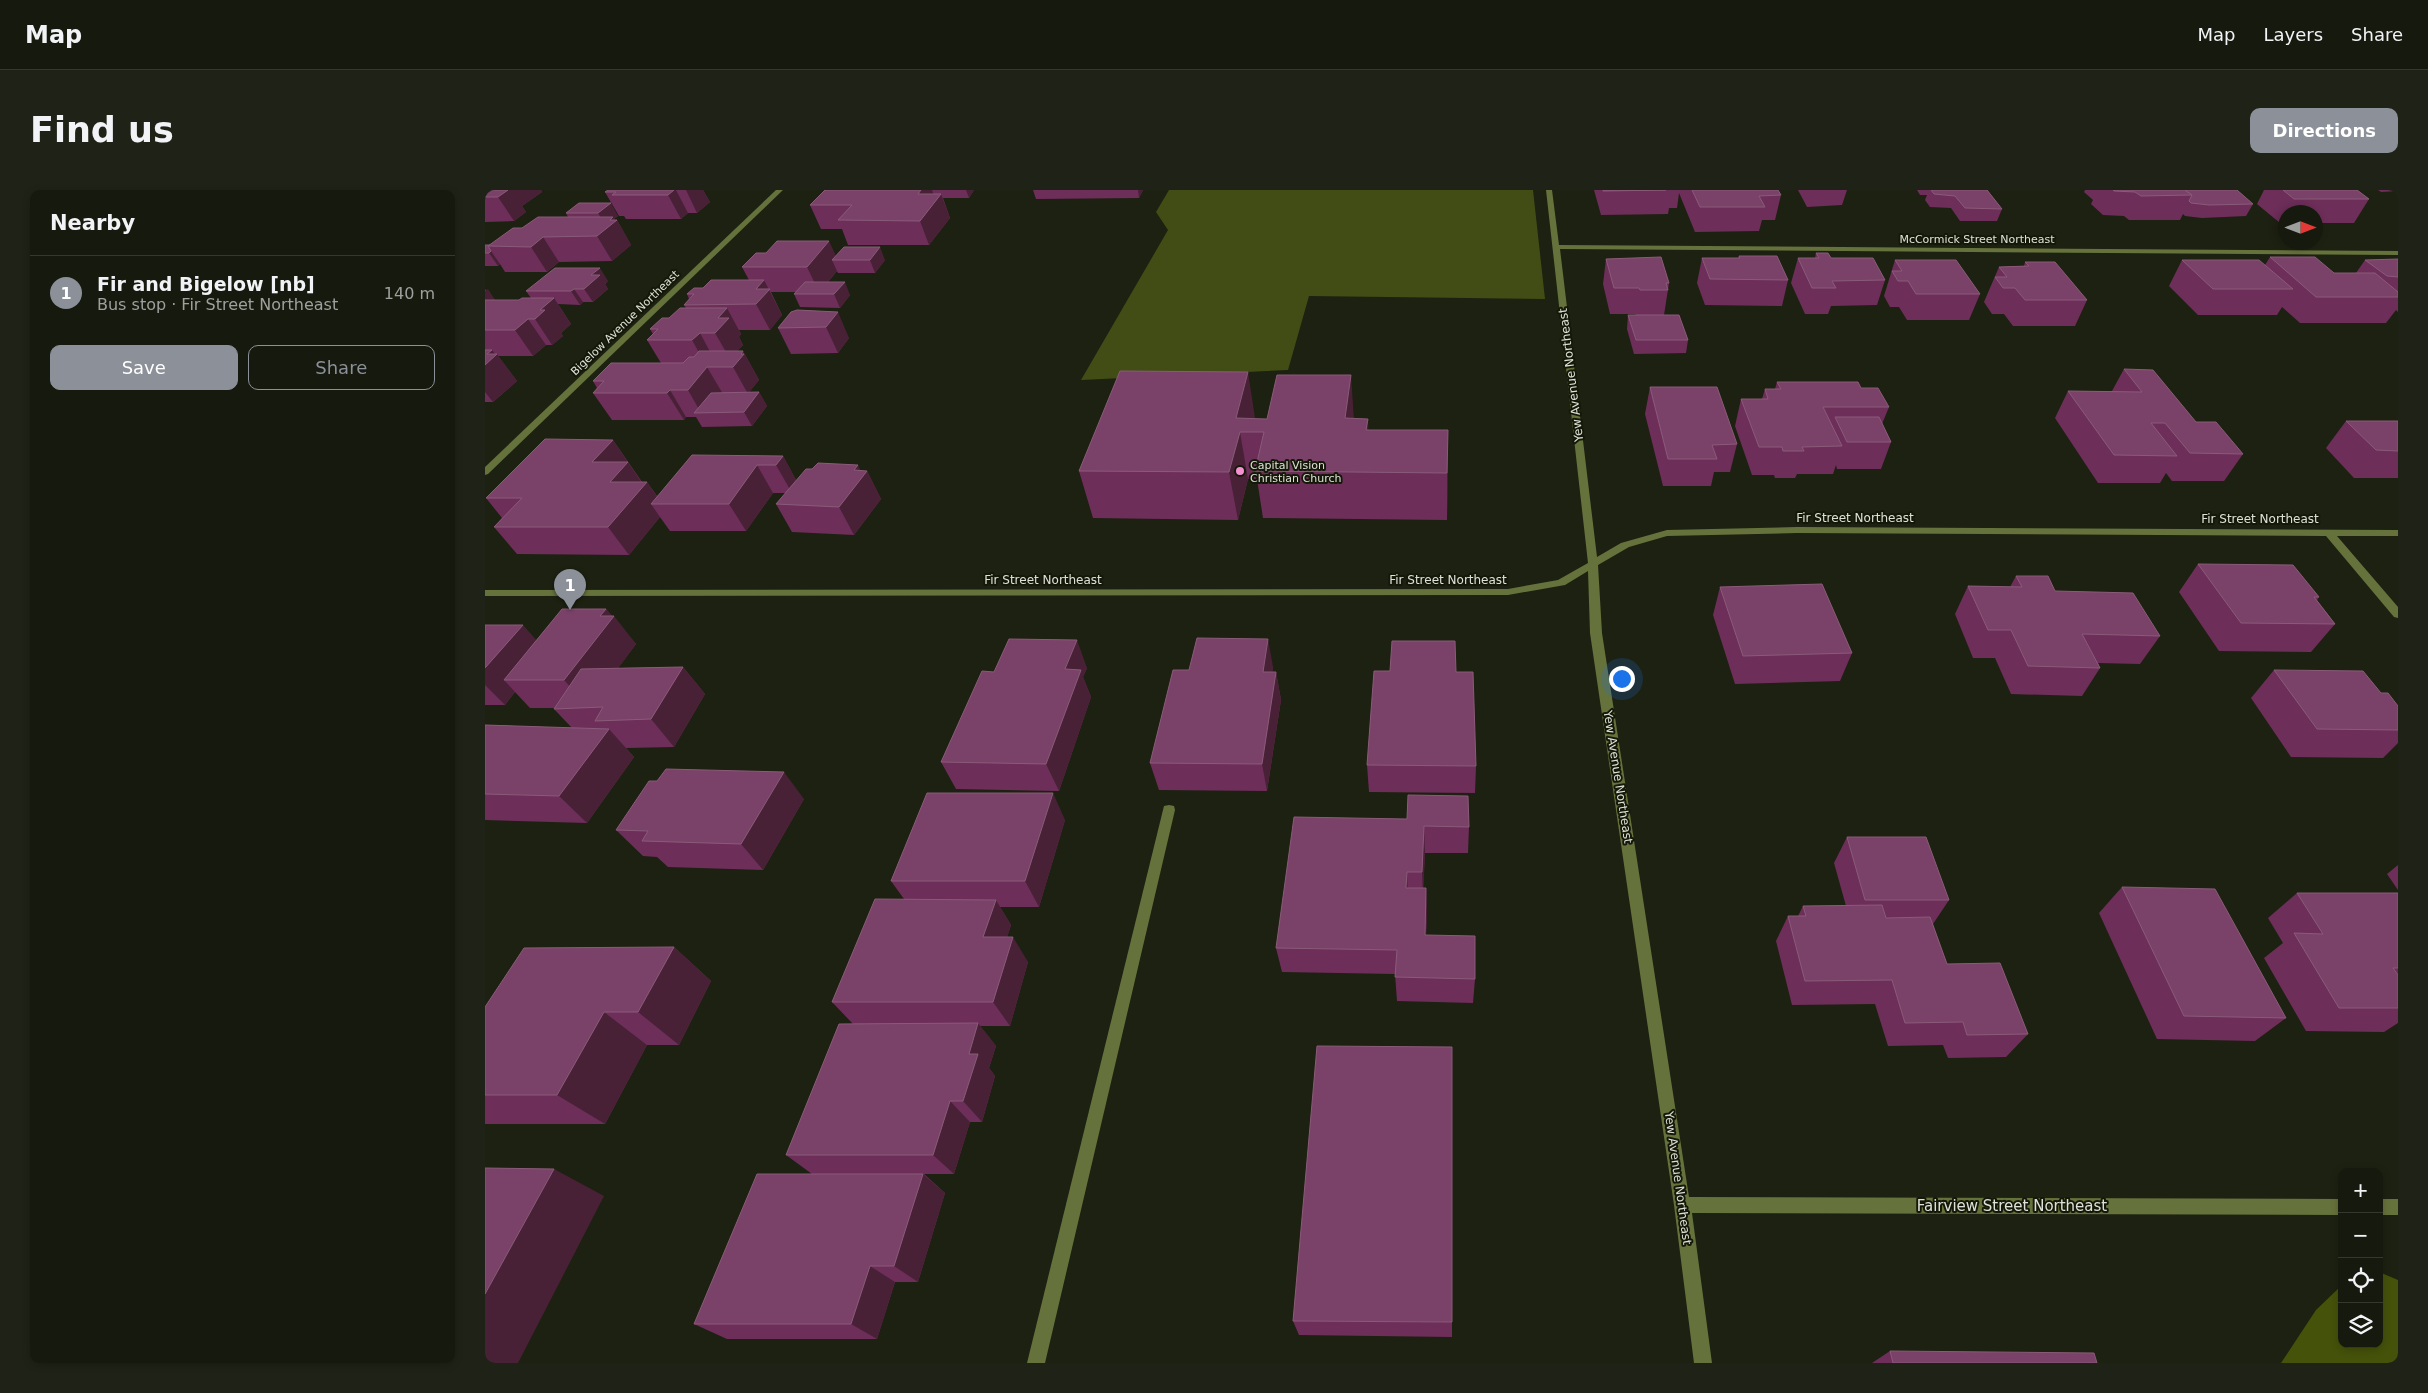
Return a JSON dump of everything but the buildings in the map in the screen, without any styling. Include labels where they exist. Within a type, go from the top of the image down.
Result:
[{"type":"street","name":"Bigelow Avenue Northeast","points":[[485,472],[780,190]]},
{"type":"street","name":"Yew Avenue Northeast","points":[[1549,190],[1593,564],[1596,632],[1682,1206],[1703,1363]]},
{"type":"street","name":"McCormick Street Northeast","points":[[1556,247],[2398,253]]},
{"type":"street","name":"Fir Street Northeast","points":[[485,593],[1508,592],[1561,583],[1625,545],[1667,533],[1797,530],[2398,533]]},
{"type":"street","points":[[2328,532],[2398,614]]},
{"type":"street","points":[[1037,1363],[1169,810]]},
{"type":"street","name":"Fairview Street Northeast","points":[[1682,1206],[2338,1207]]},
{"type":"street","points":[[2383,1207],[2398,1207]]},
{"type":"green space","points":[[1169,190],[1533,190],[1545,299],[1309,296],[1288,370],[1081,380],[1168,230],[1156,212]]},
{"type":"green space","points":[[2383,1274],[2398,1280],[2398,1363],[2281,1363],[2316,1310],[2338,1289],[2338,1348],[2383,1348]]},
{"type":"place","name":"Capital Vision Christian Church","points":[[1240,471]]},
{"type":"place","name":"Fir and Bigelow [nb]","points":[[570,610]]}]
